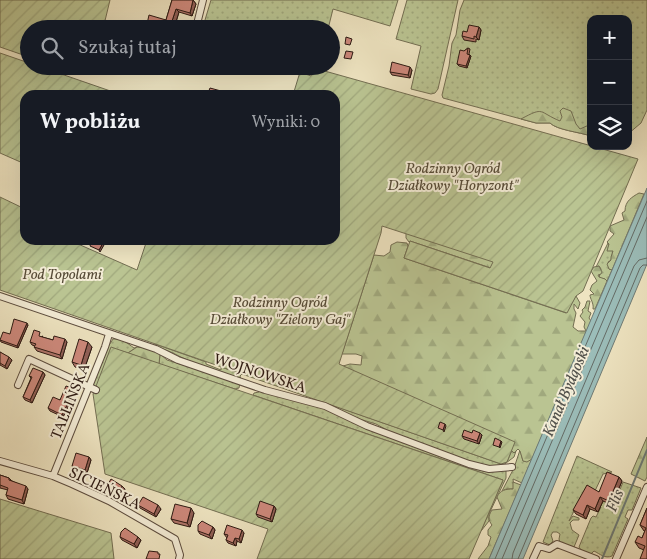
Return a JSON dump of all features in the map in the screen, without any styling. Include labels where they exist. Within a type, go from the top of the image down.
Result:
[{"type":"street","points":[[198,20],[203,0]]},
{"type":"street","name":"WOJNOWSKA","points":[[0,296],[156,349],[178,360],[266,390],[325,406],[366,426],[469,464],[489,469],[512,467]]},
{"type":"street","name":"TALLIŃSKA","points":[[53,476],[93,388],[108,334]]},
{"type":"street","points":[[18,385],[29,359],[93,388]]},
{"type":"street","name":"SICIEŃSKA","points":[[0,461],[53,476],[109,501],[175,539],[180,555],[179,559]]},
{"type":"street","points":[[616,559],[647,487]]},
{"type":"street","points":[[533,559],[539,546],[549,548],[557,544],[596,559]]},
{"type":"green space","points":[[0,0],[110,0],[105,20],[20,20],[20,54],[0,47]]},
{"type":"green space","points":[[211,0],[398,0],[390,26],[333,9],[330,20],[205,20]]},
{"type":"green space","points":[[407,0],[458,0],[438,89],[435,93],[431,94],[411,89],[421,46],[396,39]]},
{"type":"green space","points":[[464,0],[647,0],[647,110],[641,123],[632,131],[632,15],[587,15],[587,135],[563,129],[550,123],[536,123],[443,98],[452,43],[456,35],[460,10]]},
{"type":"green space","points":[[0,53],[20,60],[20,75],[64,75],[108,90],[20,90],[20,162],[0,153]]},
{"type":"green space","points":[[299,75],[339,75],[587,145],[587,150],[606,150],[638,159],[583,291],[576,296],[567,313],[404,258],[410,241],[490,268],[493,262],[382,226],[339,364],[515,442],[507,462],[501,464],[0,290],[0,197],[20,207],[20,245],[80,245],[137,270],[145,245],[340,245],[340,90],[295,90]]},
{"type":"green space","points":[[563,108],[571,111],[580,129],[587,126],[587,135],[563,129],[550,123],[536,123],[521,119],[541,112],[560,121],[562,117],[560,111]]},
{"type":"green space","points":[[639,193],[644,194],[612,270],[609,269],[607,264],[611,260],[613,251],[607,251],[609,244],[607,242],[614,234],[610,231],[610,226],[624,220],[622,213],[625,211],[628,202]]},
{"type":"green space","points":[[406,233],[494,261],[491,268],[409,242],[406,238]]},
{"type":"green space","points":[[397,242],[407,243],[408,246],[404,258],[566,313],[576,296],[580,303],[578,309],[574,304],[576,313],[573,327],[578,331],[586,331],[584,327],[585,322],[580,316],[587,301],[590,301],[588,311],[591,313],[589,318],[591,321],[532,459],[527,462],[523,461],[518,449],[514,453],[510,449],[343,366],[350,364],[361,365],[362,356],[342,354],[374,255],[384,256],[390,252],[391,245]]},
{"type":"green space","points":[[608,243],[610,250],[613,251],[611,260],[608,262],[609,269],[612,270],[607,281],[599,278],[601,269],[599,266],[596,267]]},
{"type":"green space","points":[[599,266],[602,272],[598,275],[599,277],[607,281],[595,309],[593,309],[590,295],[594,294],[590,290],[597,281],[591,271],[594,267]]},
{"type":"green space","points":[[113,339],[122,340],[134,348],[137,347],[128,353],[111,348],[96,388],[93,384],[106,350]]},
{"type":"green space","points":[[155,344],[206,362],[206,364],[221,370],[221,367],[242,374],[240,376],[241,379],[207,368],[155,346]]},
{"type":"green space","points":[[111,347],[503,480],[469,559],[257,559],[268,529],[105,474],[93,394]]},
{"type":"green space","points":[[137,347],[148,348],[160,354],[159,364],[128,353]]},
{"type":"green space","points":[[160,354],[167,360],[240,383],[239,388],[235,389],[159,364]]},
{"type":"green space","points":[[259,389],[311,403],[451,458],[503,469],[506,471],[506,478],[489,514],[489,521],[481,531],[503,480],[253,395],[259,392]]},
{"type":"green space","points":[[329,404],[501,464],[507,462],[512,450],[516,451],[514,457],[502,466],[479,465],[396,435],[376,424],[353,417]]},
{"type":"green space","points":[[647,437],[647,477],[645,481],[631,474]]},
{"type":"green space","points":[[520,450],[523,461],[532,459],[522,483],[513,479],[514,489],[502,491],[514,468]]},
{"type":"green space","points":[[577,456],[612,472],[603,474],[594,493],[612,505],[623,482],[641,488],[632,510],[628,510],[625,517],[628,519],[612,556],[609,557],[594,551],[591,554],[581,550],[579,547],[591,518],[593,516],[596,517],[601,507],[579,501],[569,521],[573,516],[579,518],[579,520],[573,520],[570,523],[572,530],[579,535],[574,547],[560,543],[560,534],[557,532],[553,532],[551,535],[553,541],[550,545],[543,542]]},
{"type":"green space","points":[[513,482],[521,485],[489,559],[478,559],[488,546],[491,537],[488,535],[488,530],[492,525],[489,518],[491,512],[492,510],[502,509],[497,497],[504,490],[513,489]]},
{"type":"green space","points":[[0,499],[111,533],[114,559],[0,559]]},
{"type":"water","name":"Kanał Bydgoski","points":[[647,188],[647,264],[523,559],[489,559]]},
{"type":"building","points":[[172,0],[193,0],[190,13],[176,9],[172,20],[166,20]]},
{"type":"building","points":[[149,15],[166,20],[148,20]]},
{"type":"building","points":[[469,25],[479,27],[474,39],[462,36],[463,31],[467,32]]},
{"type":"building","points":[[346,37],[352,39],[350,45],[345,44]]},
{"type":"building","points":[[468,48],[467,54],[470,55],[466,66],[457,64],[460,50],[464,51]]},
{"type":"building","points":[[346,51],[353,52],[351,59],[344,58]]},
{"type":"building","points":[[392,62],[410,67],[408,75],[390,72]]},
{"type":"building","points":[[90,245],[102,245],[99,250]]},
{"type":"building","points":[[14,319],[27,323],[17,346],[0,340],[3,332],[10,334]]},
{"type":"building","points":[[34,330],[40,332],[39,336],[53,340],[54,336],[65,339],[60,355],[34,347],[36,344],[30,342]]},
{"type":"building","points":[[79,339],[88,342],[81,365],[72,362]]},
{"type":"building","points":[[0,352],[9,357],[5,366],[0,363]]},
{"type":"building","points":[[33,368],[43,372],[30,400],[23,397],[32,377],[29,376]]},
{"type":"building","points":[[66,386],[75,389],[62,415],[48,408],[53,397],[60,400]]},
{"type":"building","points":[[440,422],[445,424],[443,430],[438,428]]},
{"type":"building","points":[[464,430],[472,433],[473,430],[480,433],[477,441],[462,436]]},
{"type":"building","points":[[495,438],[501,441],[499,447],[493,445]]},
{"type":"building","points":[[76,453],[89,457],[85,470],[72,466]]},
{"type":"building","points":[[607,472],[619,477],[609,501],[600,497],[595,509],[587,505],[583,515],[573,510],[587,485],[599,492]]},
{"type":"building","points":[[0,475],[26,486],[22,500],[6,495],[8,488],[0,485]]},
{"type":"building","points":[[111,479],[122,486],[118,495],[106,488]]},
{"type":"building","points":[[143,497],[158,505],[154,514],[138,505]]},
{"type":"building","points":[[260,501],[274,506],[270,519],[256,514]]},
{"type":"building","points":[[175,504],[191,508],[187,523],[171,519]]},
{"type":"building","points":[[647,508],[647,559],[640,559],[645,546],[635,542],[638,536],[642,538],[646,528],[640,525]]},
{"type":"building","points":[[202,521],[213,527],[209,535],[198,531],[198,525]]},
{"type":"building","points":[[227,525],[242,530],[239,539],[235,538],[233,543],[226,540],[228,535],[224,534]]},
{"type":"building","points":[[125,528],[138,537],[134,544],[120,537],[121,532]]},
{"type":"building","points":[[149,551],[158,552],[160,554],[159,559],[146,559]]},
{"type":"waterway","name":"Flis","points":[[602,559],[647,450]]},
{"type":"park label","name":"Rodzinny Ogród Działkowy \"Horyzont\"","points":[[453,176]]},
{"type":"park label","name":"Pod Topolami","points":[[62,274]]},
{"type":"park label","name":"Rodzinny Ogród Działkowy \"Zielony Gaj\"","points":[[280,310]]}]
